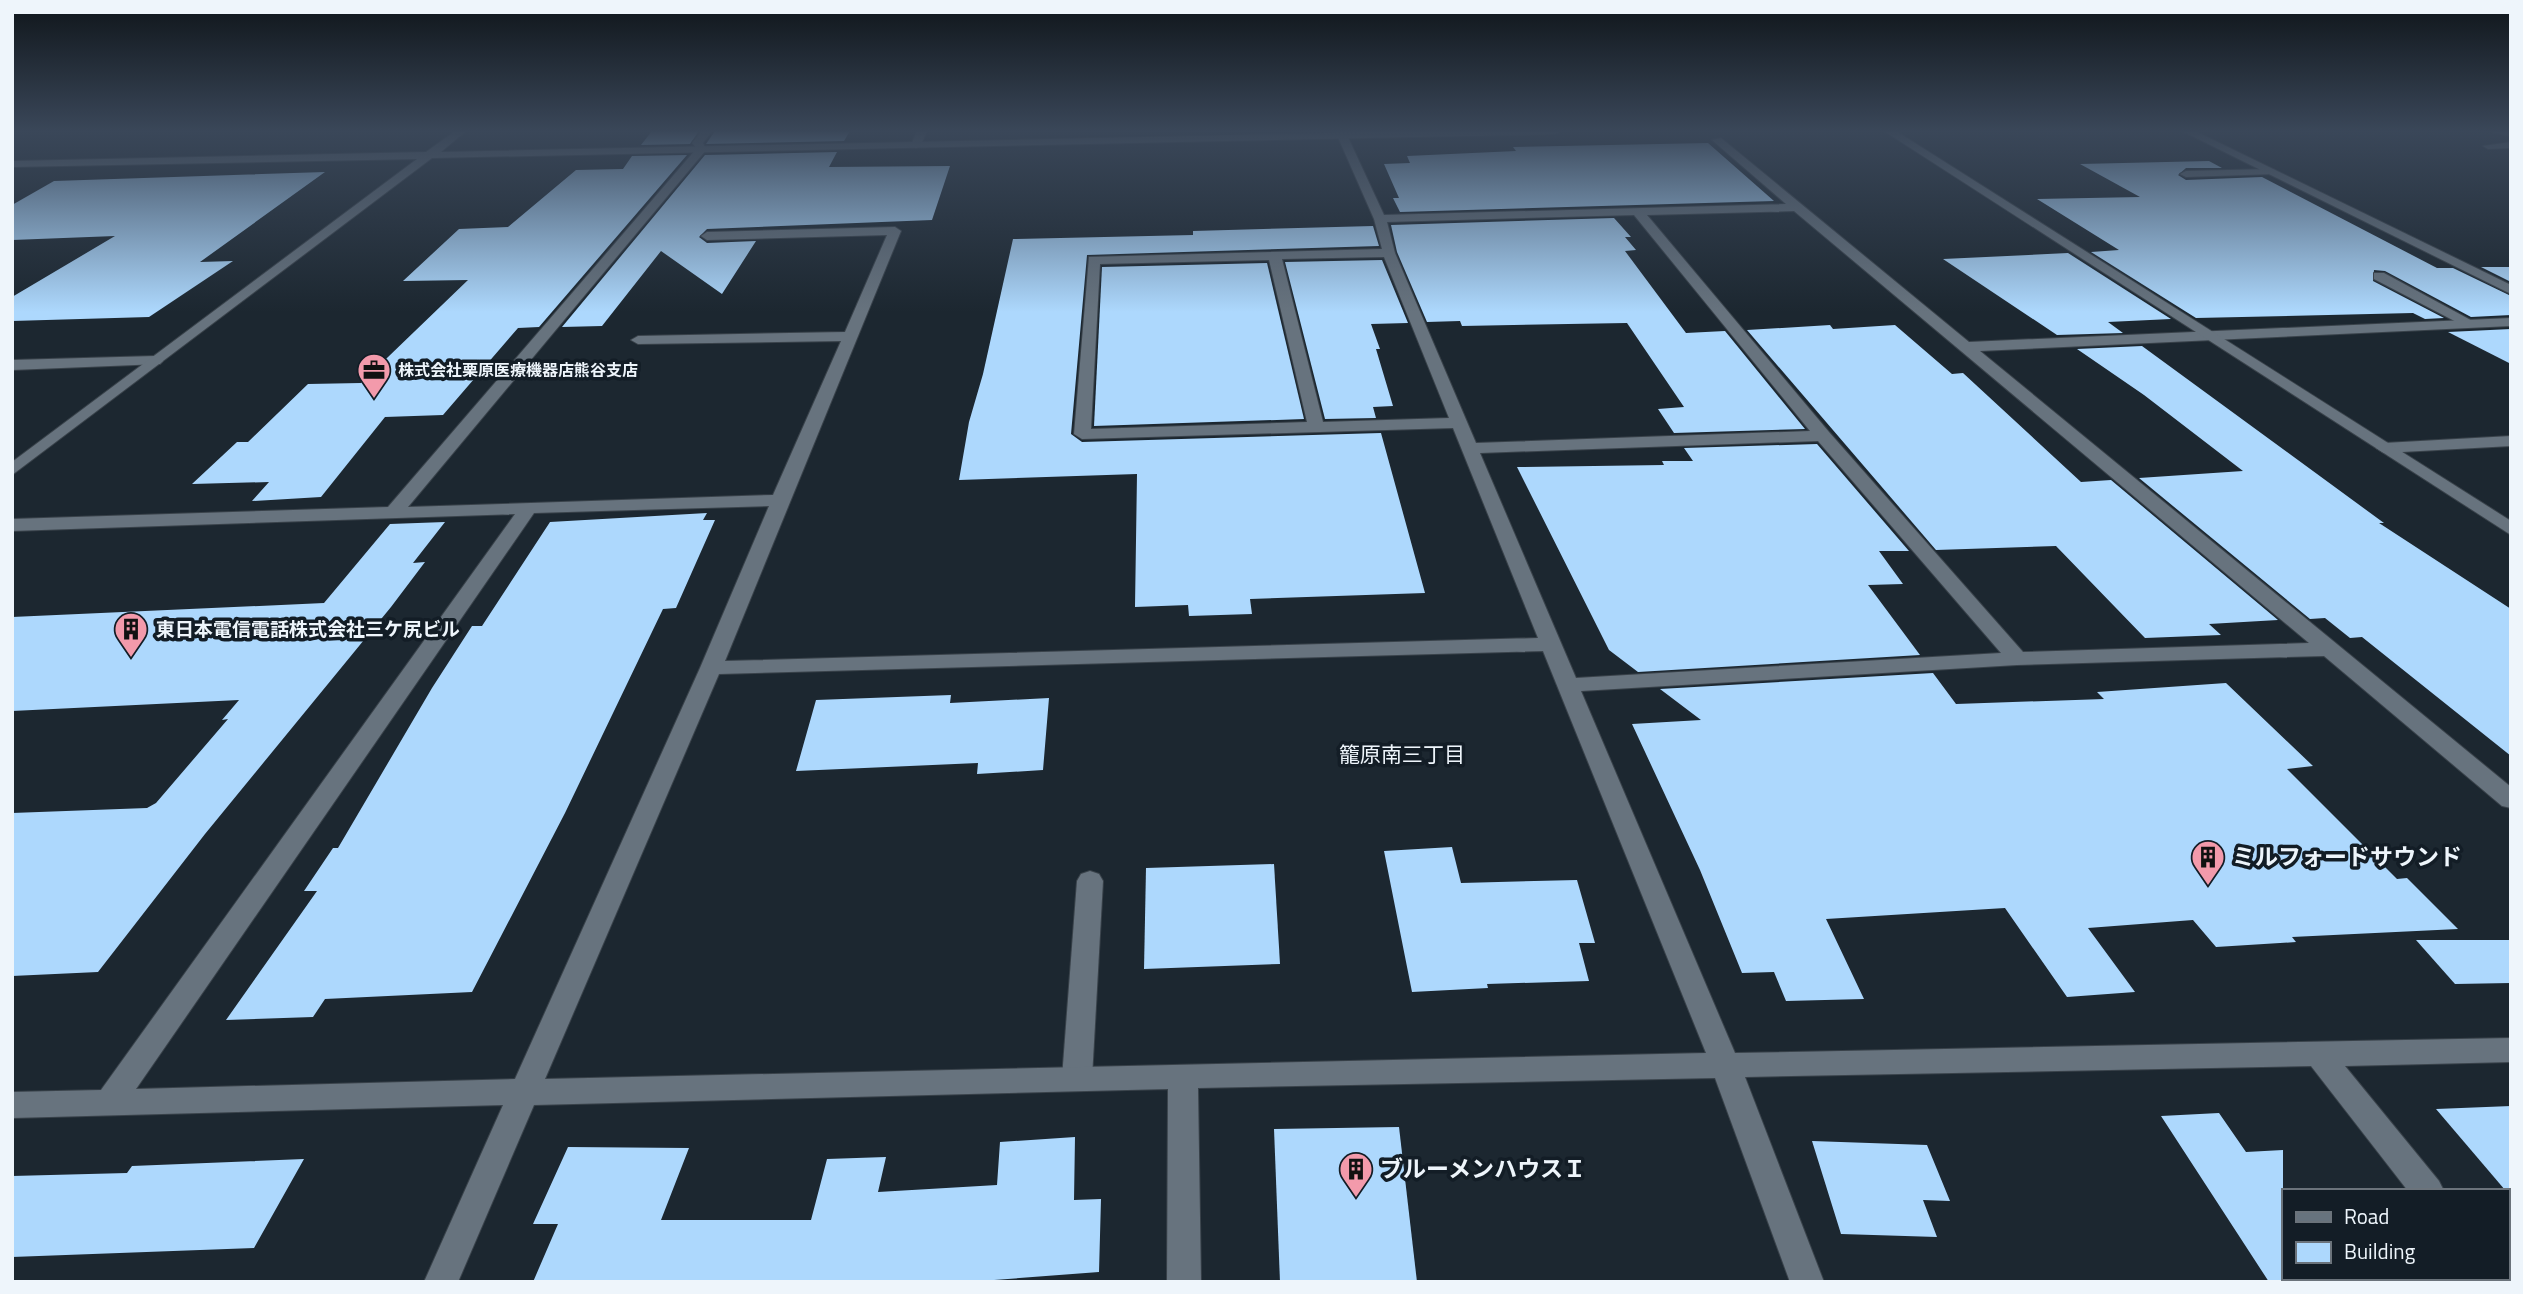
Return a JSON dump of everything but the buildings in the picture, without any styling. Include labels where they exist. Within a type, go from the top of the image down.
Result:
[{"type":"street","points":[[12,470],[381,191]]},
{"type":"street","points":[[394,512],[666,191]]},
{"type":"street","points":[[1367,191],[1380,219],[1389,253],[1725,1065],[1807,1282]]},
{"type":"street","points":[[1778,191],[2511,800]]},
{"type":"street","points":[[1984,191],[2511,529]]},
{"type":"street","points":[[2310,191],[2511,290]]},
{"type":"street","points":[[1380,219],[1797,207]]},
{"type":"street","points":[[1637,212],[1823,436],[2017,659]]},
{"type":"street","points":[[441,1282],[711,668],[895,231],[707,236]]},
{"type":"street","points":[[1389,253],[1094,260],[1082,434],[1460,423]]},
{"type":"street","points":[[1274,255],[1316,426]]},
{"type":"street","points":[[2379,276],[2471,324]]},
{"type":"street","points":[[1968,347],[2511,322]]},
{"type":"street","points":[[638,340],[850,336]]},
{"type":"street","points":[[12,365],[155,361]]},
{"type":"street","points":[[1471,447],[1823,436]]},
{"type":"street","points":[[2384,448],[2511,441]]},
{"type":"street","points":[[12,525],[780,500]]},
{"type":"street","points":[[110,1101],[529,508]]},
{"type":"street","points":[[711,668],[1551,645]]},
{"type":"street","points":[[1568,685],[2017,659],[2329,649]]},
{"type":"street","points":[[1077,1079],[1090,881]]},
{"type":"street","points":[[12,1105],[1183,1076],[2511,1050]]},
{"type":"street","points":[[2319,1055],[2426,1189]]},
{"type":"street","points":[[1183,1076],[1184,1282]]},
{"type":"place","name":"株式会社栗原医療機器店熊谷支店","points":[[374,400]]},
{"type":"place","name":"東日本電信電話株式会社三ケ尻ビル","points":[[131,659]]},
{"type":"place","name":"ミルフォードサウンド","points":[[2208,887]]},
{"type":"place","name":"ブルーメンハウスＩ","points":[[1356,1199]]},
{"type":"district","name":"籠原南三丁目","points":[[1402,755]]}]
